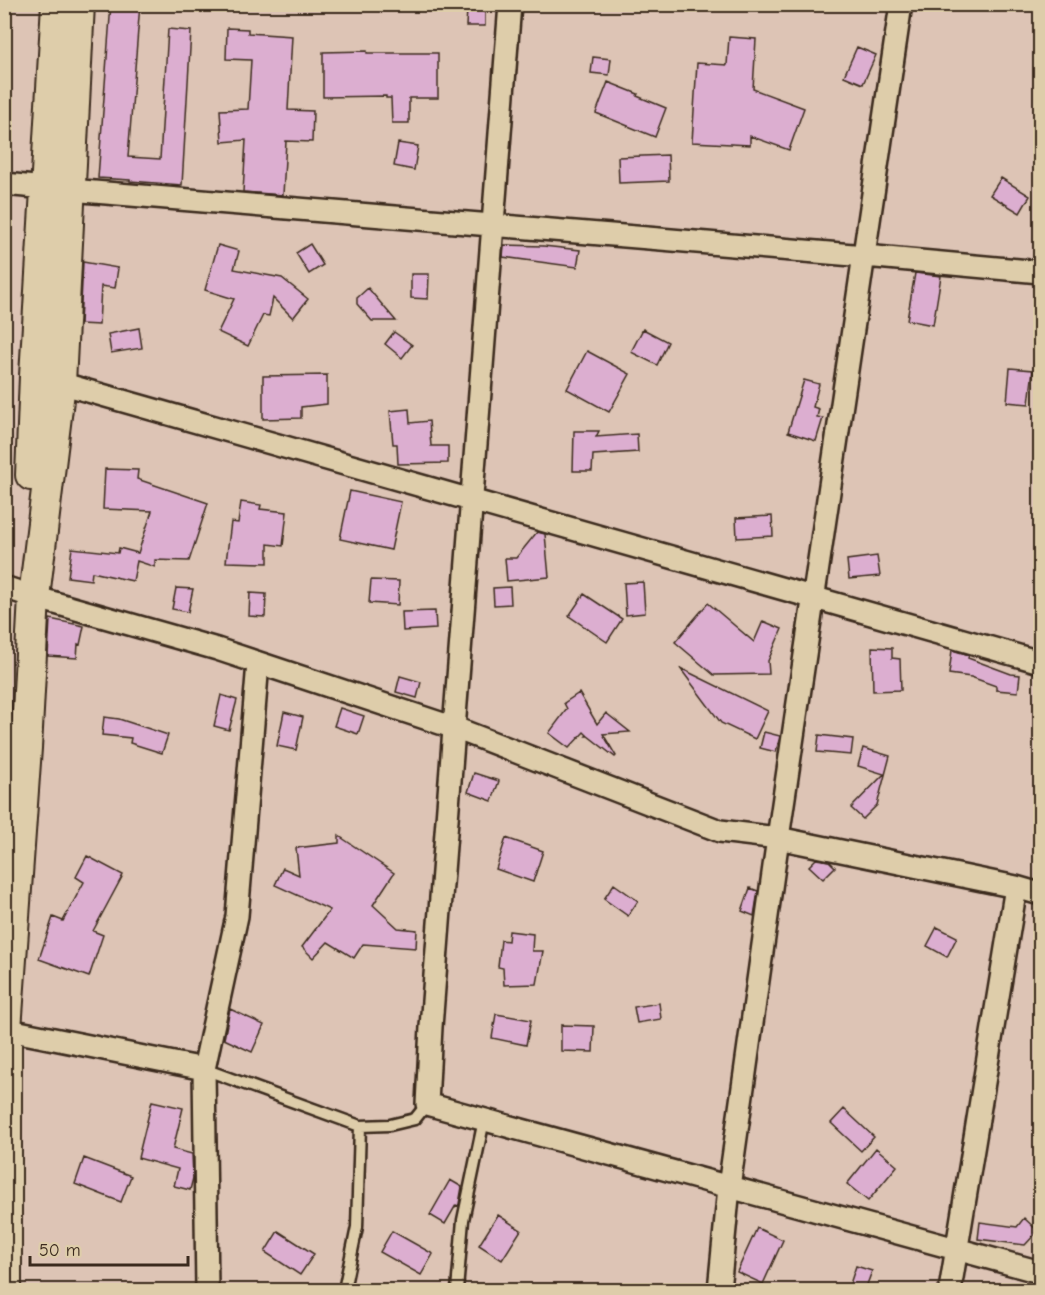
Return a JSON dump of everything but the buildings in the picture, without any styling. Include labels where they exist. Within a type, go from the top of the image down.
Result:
[{"type":"street","points":[[6,1290],[5,1029],[26,748],[22,593],[60,383],[57,4]]},
{"type":"street","points":[[4,856],[35,376],[80,4]]},
{"type":"street","points":[[510,4],[431,1027],[427,1104],[1041,1272]]},
{"type":"street","points":[[719,1290],[729,1187],[778,838],[901,4]]},
{"type":"street","points":[[4,183],[1041,272]]},
{"type":"street","points":[[60,383],[1041,662]]},
{"type":"street","points":[[22,593],[217,649],[454,728],[720,831],[778,838],[1041,894]]},
{"type":"street","points":[[207,1290],[204,1069],[237,916],[258,663]]},
{"type":"street","points":[[950,1290],[1016,887]]},
{"type":"street","points":[[5,1029],[204,1069]]},
{"type":"lane","points":[[204,1069],[360,1126],[390,1125],[415,1119],[427,1104]]},
{"type":"lane","points":[[457,1290],[463,1220],[484,1120]]},
{"type":"lane","points":[[344,1290],[357,1227],[360,1126]]}]
